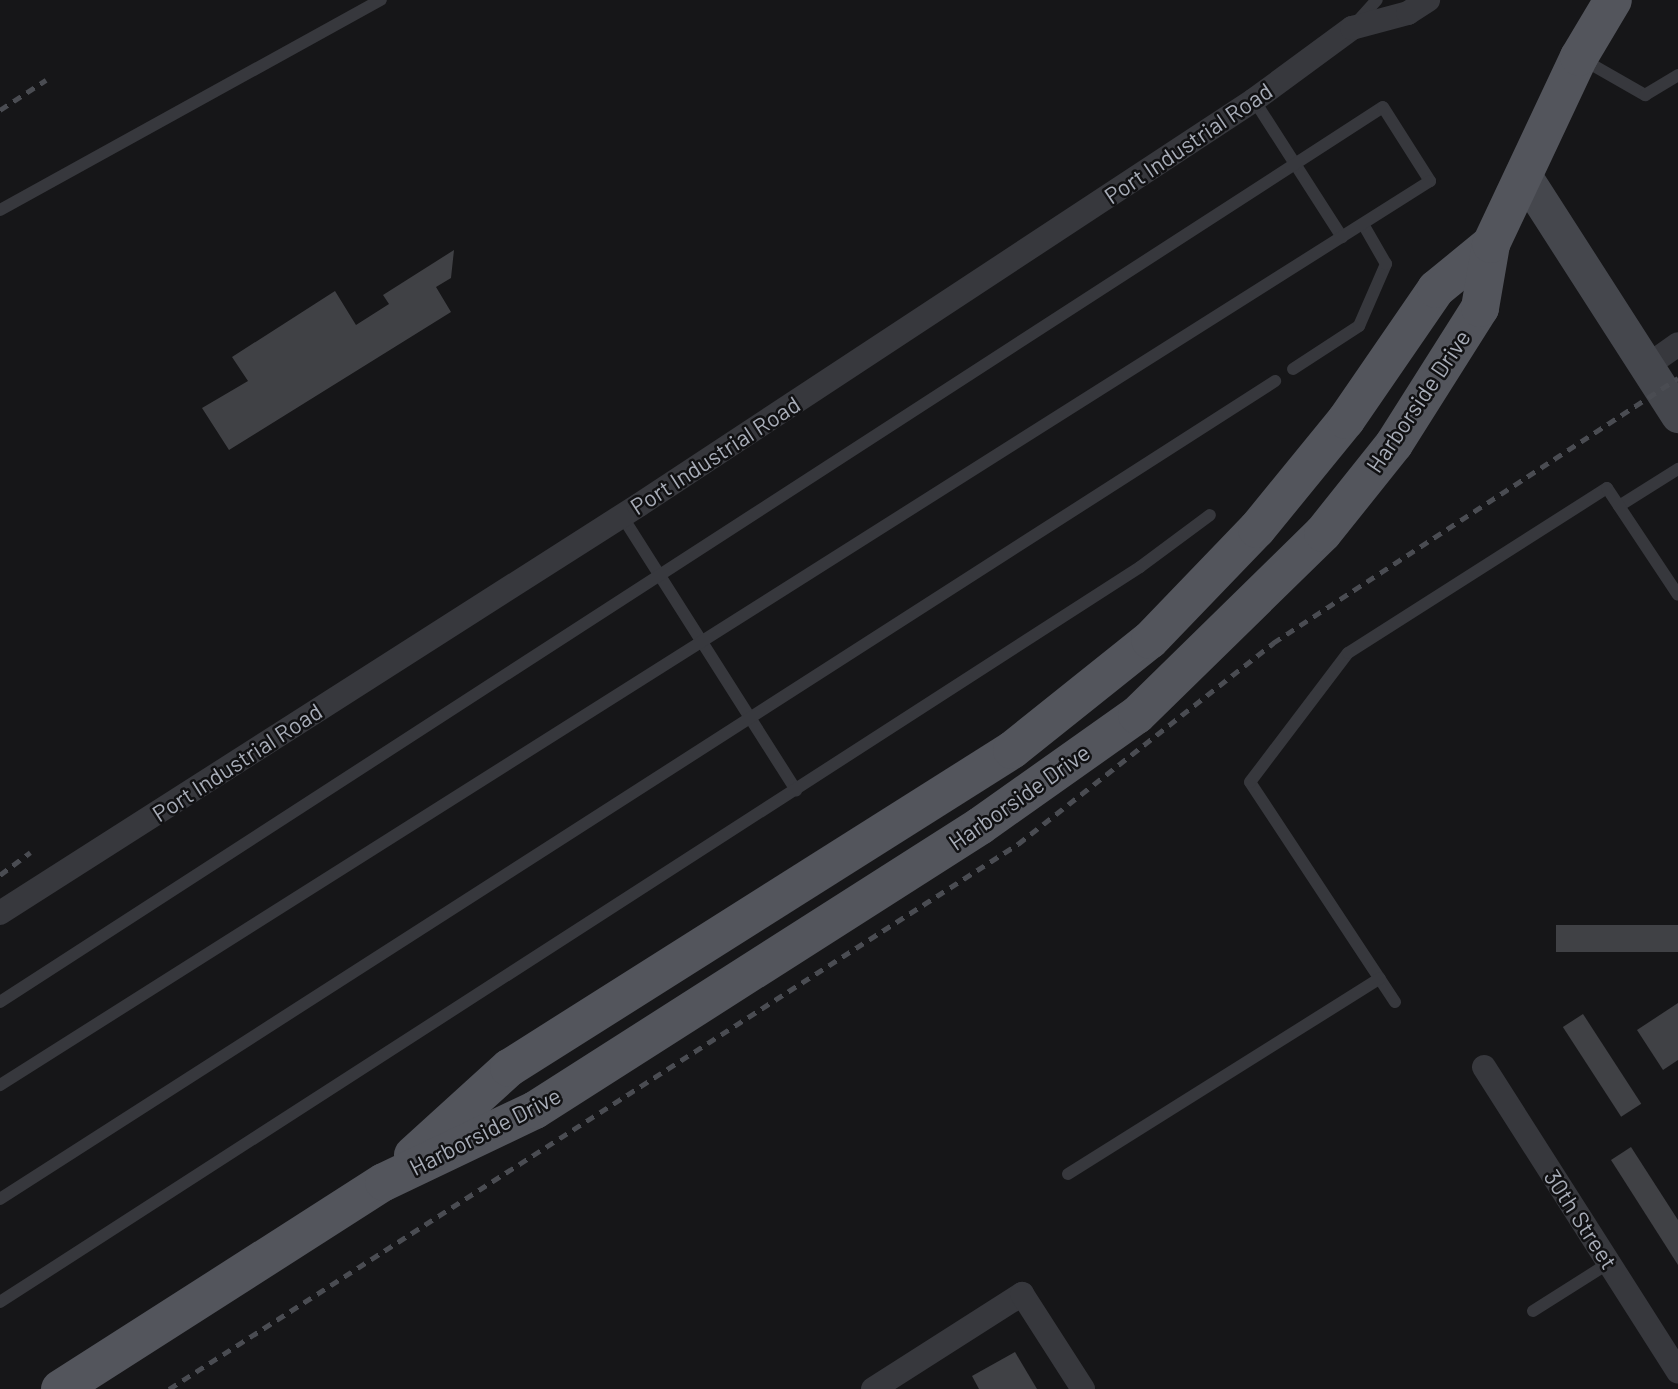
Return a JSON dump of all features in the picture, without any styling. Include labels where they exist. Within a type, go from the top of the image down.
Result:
[{"type":"main road","name":"Harborside Drive","points":[[60,1389],[383,1182],[535,1110],[980,826],[1137,715],[1323,533],[1394,444],[1480,308],[1492,244],[1525,177],[1600,6]]},
{"type":"main road","points":[[1525,177],[1678,415]]},
{"type":"main road","name":"Harborside Drive","points":[[383,1182],[509,1068],[1012,750],[1150,640],[1257,529],[1346,420],[1436,289],[1492,244]]},
{"type":"street","name":"Port Industrial Road","points":[[0,913],[622,516],[1254,100],[1352,28],[1408,13],[1427,0]]},
{"type":"street","points":[[1647,366],[1678,344]]},
{"type":"street","name":"30th Street","points":[[1484,1067],[1678,1371]]},
{"type":"street","points":[[873,1389],[1023,1294],[1083,1389]]},
{"type":"lane","points":[[0,211],[381,0]]},
{"type":"lane","points":[[1352,28],[1377,0]]},
{"type":"lane","points":[[1579,57],[1645,95],[1678,75]]},
{"type":"lane","points":[[1254,100],[1342,237]]},
{"type":"lane","points":[[0,1002],[1383,107],[1430,181],[0,1085]]},
{"type":"lane","points":[[1293,369],[1359,326],[1387,264],[1363,224]]},
{"type":"lane","points":[[0,1199],[1275,381]]},
{"type":"lane","points":[[1619,506],[1678,469]]},
{"type":"lane","points":[[1395,1002],[1250,782],[1348,653],[1607,488],[1678,595]]},
{"type":"lane","points":[[622,516],[796,790]]},
{"type":"lane","points":[[0,1302],[796,790],[1210,516]]},
{"type":"lane","points":[[1068,1174],[1380,978]]},
{"type":"lane","points":[[1533,1311],[1609,1263]]},
{"type":"building","points":[[454,250],[451,278],[436,287],[451,312],[229,450],[202,408],[248,381],[232,357],[335,291],[356,325],[389,304],[383,295]]},
{"type":"building","points":[[1556,925],[1678,925],[1678,952],[1556,952]]},
{"type":"building","points":[[1678,1003],[1678,1060],[1663,1070],[1637,1030]]},
{"type":"building","points":[[1583,1014],[1641,1104],[1621,1117],[1563,1027]]},
{"type":"building","points":[[1631,1147],[1678,1220],[1678,1265],[1611,1160]]},
{"type":"building","points":[[1015,1352],[1037,1389],[979,1389],[972,1376]]},
{"type":"railway","points":[[0,110],[46,80]]},
{"type":"railway","points":[[169,1389],[1018,844],[1273,643],[1678,378]]},
{"type":"railway","points":[[0,875],[30,852]]}]
